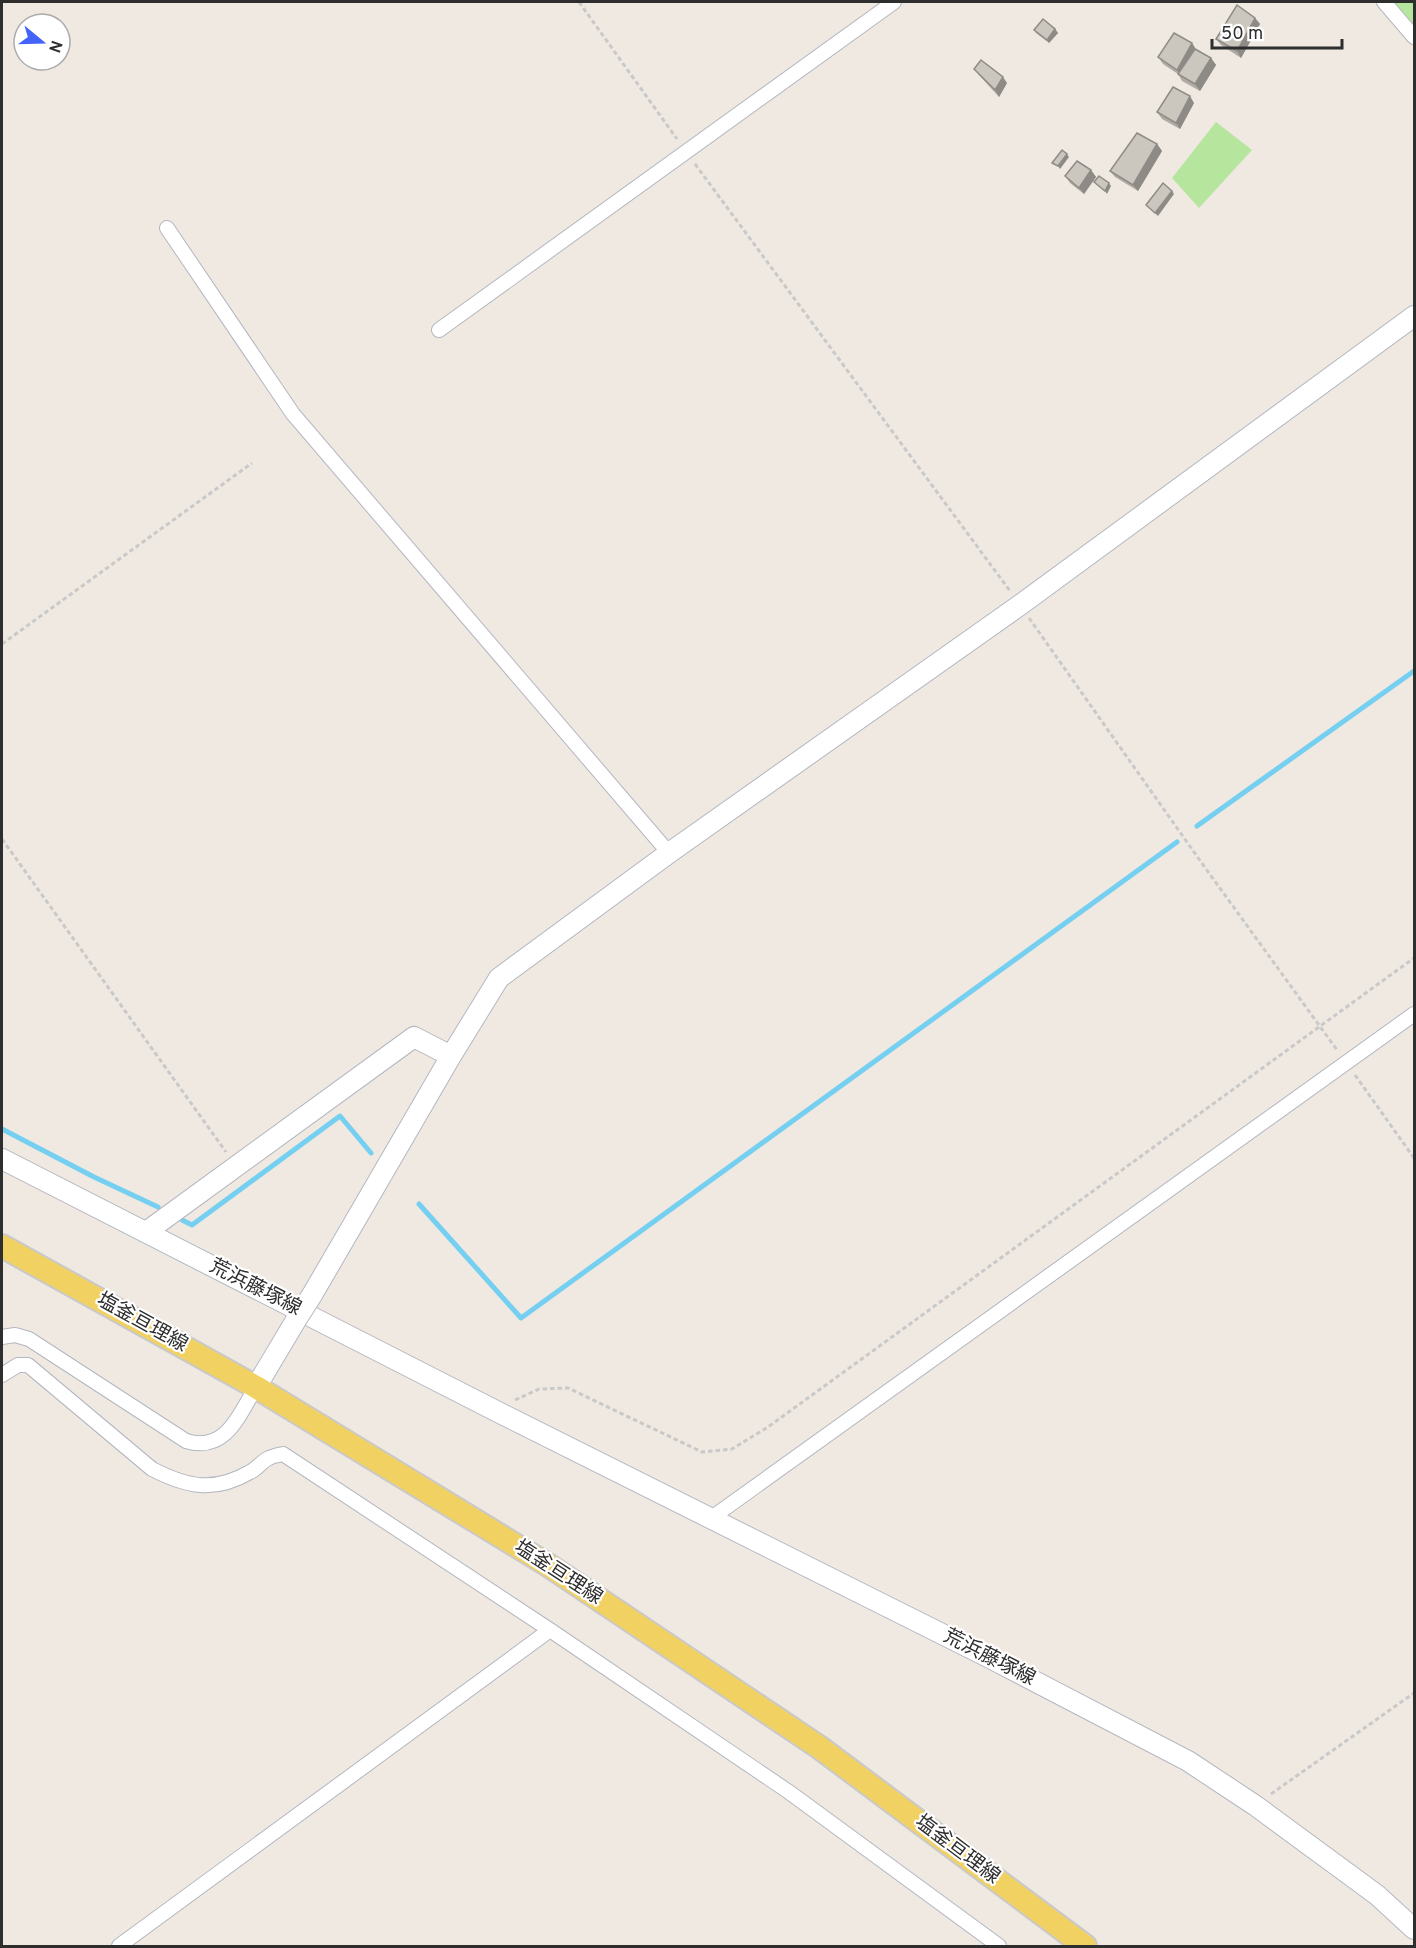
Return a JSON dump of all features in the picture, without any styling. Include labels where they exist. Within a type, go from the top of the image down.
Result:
[{"type":"main road","name":"塩釜亘理線","points":[[2,1246],[256,1387],[548,1565],[819,1747],[1085,1947]]},
{"type":"street","points":[[439,330],[894,2]]},
{"type":"street","points":[[1384,2],[1414,37]]},
{"type":"street","points":[[167,228],[293,414],[669,853]]},
{"type":"street","points":[[2,1336],[15,1335],[29,1339],[186,1441],[199,1445],[217,1440],[231,1429],[499,978],[669,853],[1020,605],[1414,316]]},
{"type":"street","points":[[710,1519],[1344,1060],[1414,1014]]},
{"type":"street","points":[[146,1232],[414,1037],[451,1056]]},
{"type":"street","name":"荒浜藤塚線","points":[[2,1159],[1178,1756],[1257,1806],[1377,1895],[1414,1929]]},
{"type":"street","points":[[2,1375],[18,1365],[28,1365],[152,1469],[173,1480],[192,1485],[214,1485],[235,1481],[254,1470],[268,1458],[283,1454],[550,1630],[789,1792],[999,1947]]},
{"type":"street","points":[[118,1947],[550,1630]]},
{"type":"path","points":[[579,2],[686,152],[1020,605],[1195,854],[1414,1158]]},
{"type":"path","points":[[2,644],[252,463]]},
{"type":"path","points":[[2,839],[236,1166]]},
{"type":"path","points":[[505,1416],[517,1398],[539,1389],[568,1388],[702,1452],[732,1449],[768,1427],[1414,958]]},
{"type":"path","points":[[1257,1806],[1414,1693]]},
{"type":"green space","points":[[1386,2],[1414,2],[1414,33]]},
{"type":"green space","points":[[1216,122],[1252,150],[1199,208],[1172,178]]},
{"type":"building","points":[[1237,5],[1255,18],[1237,51],[1216,39]]},
{"type":"building","points":[[1043,19],[1055,29],[1047,40],[1034,30]]},
{"type":"building","points":[[1174,33],[1192,43],[1177,70],[1158,57]]},
{"type":"building","points":[[1195,49],[1211,58],[1195,84],[1178,74]]},
{"type":"building","points":[[981,60],[1003,77],[995,90],[974,69]]},
{"type":"building","points":[[1173,87],[1190,96],[1176,123],[1157,112]]},
{"type":"building","points":[[1137,133],[1157,144],[1133,185],[1110,171]]},
{"type":"building","points":[[1062,150],[1067,154],[1058,166],[1052,163]]},
{"type":"building","points":[[1077,161],[1091,170],[1079,188],[1065,176]]},
{"type":"building","points":[[1099,176],[1109,183],[1105,191],[1094,182]]},
{"type":"building","points":[[1163,183],[1172,191],[1155,213],[1146,205]]},
{"type":"waterway","points":[[1197,826],[1414,671]]},
{"type":"waterway","points":[[419,1204],[521,1318],[1177,842]]},
{"type":"waterway","points":[[182,1220],[192,1225],[340,1116],[371,1153]]},
{"type":"waterway","points":[[2,1129],[158,1207]]}]
